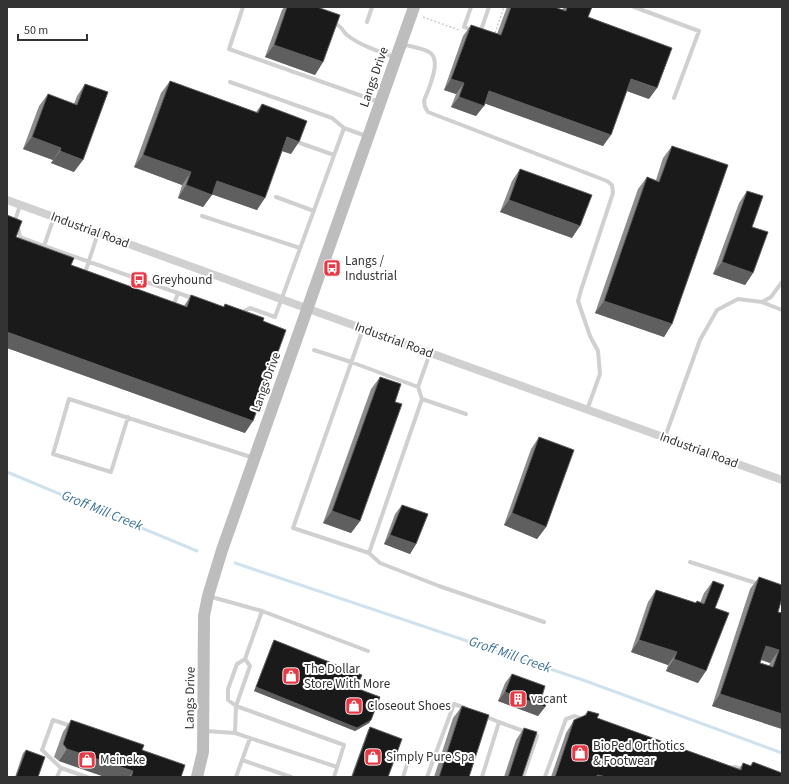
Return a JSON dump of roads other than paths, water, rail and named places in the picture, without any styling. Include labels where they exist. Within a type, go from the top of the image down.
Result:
[{"type":"street","name":"Langs Drive","points":[[197,777],[203,752],[204,616],[208,596],[222,550],[254,458],[414,7]]},
{"type":"street","name":"Industrial Road","points":[[7,200],[782,480]]},
{"type":"lane","points":[[243,7],[229,49],[380,102]]},
{"type":"lane","points":[[367,22],[372,7]]},
{"type":"lane","points":[[470,7],[464,28],[479,33],[489,7]]},
{"type":"lane","points":[[634,7],[699,31],[674,98]]},
{"type":"lane","points":[[326,20],[340,26],[346,34],[368,48],[396,58]]},
{"type":"lane","points":[[401,44],[430,52],[435,60],[435,69],[424,101],[428,112],[607,181],[612,185],[613,193],[578,301],[590,336],[598,352],[600,374],[587,410]]},
{"type":"lane","points":[[230,82],[332,118],[344,128],[368,137]]},
{"type":"lane","points":[[239,315],[250,308],[275,317],[344,128]]},
{"type":"lane","points":[[300,143],[334,155]]},
{"type":"lane","points":[[276,197],[314,211]]},
{"type":"lane","points":[[13,226],[20,205]]},
{"type":"lane","points":[[202,216],[300,248]]},
{"type":"lane","points":[[44,246],[54,218]]},
{"type":"lane","points":[[7,224],[18,228],[20,237],[199,300]]},
{"type":"lane","points":[[92,275],[85,273],[98,233]]},
{"type":"lane","points":[[762,302],[771,297],[782,282]]},
{"type":"lane","points":[[167,302],[174,304],[178,293]]},
{"type":"lane","points":[[664,438],[700,340],[717,310],[738,299],[762,302],[782,310]]},
{"type":"lane","points":[[362,329],[293,528],[368,553],[380,563],[439,586],[544,622]]},
{"type":"lane","points":[[314,350],[418,387]]},
{"type":"lane","points":[[368,553],[422,399],[418,387],[430,353]]},
{"type":"lane","points":[[128,418],[111,472],[53,454],[69,399],[254,458]]},
{"type":"lane","points":[[422,399],[466,414]]},
{"type":"lane","points":[[690,562],[761,585]]},
{"type":"lane","points":[[208,596],[262,611],[368,651]]},
{"type":"lane","points":[[262,611],[245,659],[237,664],[228,689],[228,700],[236,706],[344,745],[334,777]]},
{"type":"lane","points":[[235,733],[236,706],[250,666],[245,659]]},
{"type":"lane","points":[[428,777],[454,704],[467,709]]},
{"type":"lane","points":[[480,714],[538,736],[523,777]]},
{"type":"lane","points":[[545,777],[566,720],[575,716],[590,722]]},
{"type":"lane","points":[[75,728],[53,720],[42,750],[61,768],[87,777]]},
{"type":"lane","points":[[482,777],[499,722]]},
{"type":"lane","points":[[203,731],[235,733],[337,767]]},
{"type":"lane","points":[[236,777],[250,738]]},
{"type":"lane","points":[[403,777],[410,755]]},
{"type":"lane","points":[[242,760],[291,777]]},
{"type":"lane","points":[[724,769],[735,767],[750,772]]},
{"type":"lane","points":[[58,777],[61,768]]},
{"type":"waterway","name":"Groff Mill Creek","points":[[7,472],[197,551]]},
{"type":"waterway","name":"Groff Mill Creek","points":[[235,563],[583,680],[782,753]]},
{"type":"place","name":"Langs / Industrial","points":[[332,268]]},
{"type":"place","name":"Greyhound","points":[[139,280]]},
{"type":"place","name":"The Dollar Store With More","points":[[291,676]]},
{"type":"place","name":"vacant","points":[[518,699]]},
{"type":"place","name":"Closeout Shoes","points":[[354,706]]},
{"type":"place","name":"BioPed Orthotics & Footwear","points":[[580,753]]},
{"type":"place","name":"Simply Pure Spa","points":[[373,757]]},
{"type":"place","name":"Meineke","points":[[87,760]]}]
